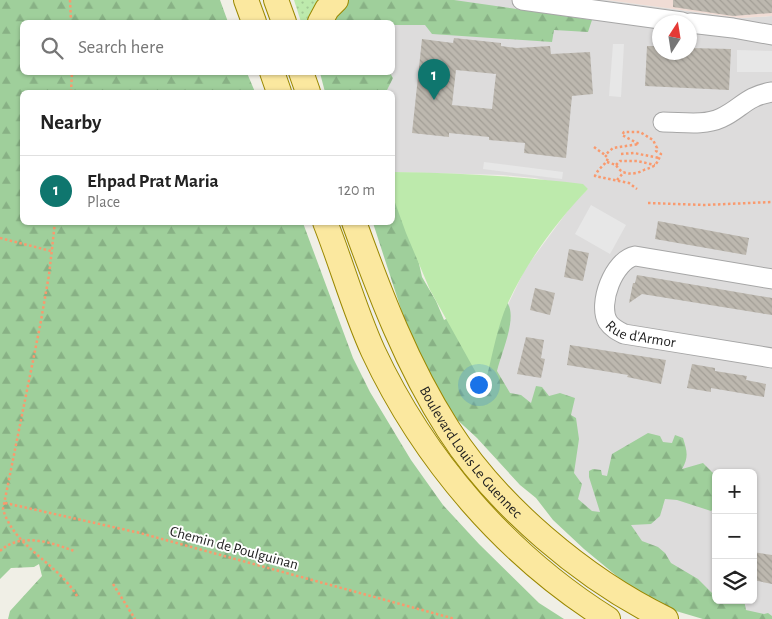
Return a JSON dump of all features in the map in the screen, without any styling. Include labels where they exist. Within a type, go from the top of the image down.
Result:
[{"type":"main road","points":[[246,0],[253,20]]},
{"type":"main road","points":[[276,0],[283,20]]},
{"type":"main road","points":[[321,20],[327,9],[336,0]]},
{"type":"main road","points":[[273,75],[278,90]]},
{"type":"main road","points":[[302,75],[307,90]]},
{"type":"main road","points":[[315,75],[316,90]]},
{"type":"main road","name":"Boulevard Louis Le Guennec","points":[[326,225],[360,320],[374,352],[394,391],[430,450],[479,512],[528,560],[572,596],[608,619]]},
{"type":"main road","name":"Boulevard Louis Le Guennec","points":[[355,225],[379,291],[408,358],[448,430],[468,457],[492,487],[561,552],[611,589],[666,619]]},
{"type":"street","points":[[522,0],[652,18]]},
{"type":"street","points":[[697,24],[772,35]]},
{"type":"street","points":[[733,28],[772,27]]},
{"type":"street","points":[[663,122],[713,121],[723,118],[755,96],[772,92]]},
{"type":"street","name":"Rue d'Armor","points":[[772,279],[635,256],[627,259],[617,270],[607,291],[604,308],[608,322],[624,334],[772,358]]},
{"type":"path","points":[[70,0],[71,20]]},
{"type":"path","points":[[71,90],[72,75]]},
{"type":"path","points":[[606,155],[613,148],[638,144],[622,135],[624,132],[640,132],[653,140],[657,148],[656,151],[661,154],[654,165],[633,174],[624,172],[616,165],[607,162]]},
{"type":"path","points":[[594,147],[608,158],[607,162],[595,176],[617,180],[637,189]]},
{"type":"path","points":[[621,154],[634,153],[659,158]]},
{"type":"path","points":[[616,165],[620,161],[629,161],[654,165]]},
{"type":"path","points":[[617,180],[624,172]]},
{"type":"path","points":[[648,203],[704,205],[772,202]]},
{"type":"path","points":[[55,225],[40,326],[4,509],[6,518],[13,530],[72,586],[78,598]]},
{"type":"path","points":[[0,238],[51,250]]},
{"type":"path","name":"Chemin de Poulguinan","points":[[5,503],[140,534],[455,619]]},
{"type":"path","points":[[0,551],[8,544],[18,541],[44,541],[74,551]]},
{"type":"path","points":[[113,584],[135,619]]},
{"type":"shaded area","points":[[376,0],[606,0],[740,18],[772,16],[772,619],[728,604],[757,604],[757,469],[712,469],[712,598],[639,560],[485,412],[504,313],[525,269],[572,205],[588,189],[535,178],[503,175],[395,172],[395,90],[355,90],[350,75],[395,75],[395,20],[351,20]]},
{"type":"shaded area","points":[[607,0],[772,0],[772,16],[740,18]]},
{"type":"shaded area","points":[[613,44],[624,44],[621,97],[609,96]]},
{"type":"shaded area","points":[[737,50],[772,51],[772,72],[737,72]]},
{"type":"shaded area","points":[[484,162],[563,172],[562,179],[483,169]]},
{"type":"shaded area","points":[[591,205],[626,225],[610,254],[575,234]]},
{"type":"green space","points":[[0,0],[220,0],[227,20],[20,20],[20,75],[248,75],[254,90],[20,90],[20,225],[304,225],[353,358],[370,392],[411,460],[443,505],[479,544],[539,603],[564,619],[8,619],[10,611],[42,576],[39,564],[34,567],[11,568],[0,579]]},
{"type":"green space","points":[[294,0],[328,0],[315,20],[300,20]]},
{"type":"green space","points":[[345,0],[454,0],[592,20],[588,32],[554,30],[552,42],[432,34],[425,25],[395,25],[395,20],[330,20]]},
{"type":"green space","points":[[321,75],[391,75],[393,78],[387,90],[324,90]]},
{"type":"green space","points":[[395,172],[536,179],[583,184],[588,189],[563,216],[540,247],[511,295],[501,321],[484,387],[430,290],[395,203]]},
{"type":"green space","points":[[395,179],[414,241],[422,277],[436,301],[444,320],[500,295],[507,303],[511,318],[497,371],[510,393],[521,395],[531,403],[536,386],[542,387],[549,396],[560,393],[575,398],[571,415],[576,418],[579,439],[574,473],[582,484],[578,499],[592,511],[600,512],[589,477],[589,471],[593,469],[601,470],[602,475],[607,476],[612,454],[648,433],[660,436],[663,442],[672,443],[675,435],[683,438],[687,454],[682,469],[703,463],[712,472],[712,510],[677,500],[665,499],[660,516],[651,524],[631,525],[642,541],[658,547],[665,553],[671,563],[698,579],[712,593],[712,604],[745,604],[746,610],[764,614],[768,613],[772,616],[772,619],[703,619],[659,606],[630,587],[584,549],[553,520],[536,498],[520,485],[477,438],[451,414],[414,349],[374,225],[395,225]]},
{"type":"building","points":[[673,0],[772,0],[772,13],[733,16],[673,7]]},
{"type":"building","points":[[454,38],[501,43],[501,46],[517,48],[550,46],[551,54],[590,52],[593,94],[572,96],[566,158],[524,153],[525,143],[489,140],[489,137],[449,133],[449,137],[412,133],[422,39],[453,43]],"holes":[[[456,70],[496,74],[492,109],[452,105]]]},
{"type":"building","points":[[647,46],[652,46],[652,60],[697,60],[697,48],[731,49],[729,90],[645,86]]},
{"type":"building","points":[[658,221],[749,238],[746,255],[655,239]]},
{"type":"building","points":[[569,249],[589,253],[583,281],[564,277]]},
{"type":"building","points":[[637,275],[772,298],[772,315],[642,294],[629,303],[633,283],[635,283]]},
{"type":"building","points":[[535,288],[555,293],[550,315],[530,310]]},
{"type":"building","points":[[526,337],[544,340],[541,358],[545,359],[541,378],[517,374]]},
{"type":"building","points":[[570,345],[666,360],[661,384],[627,377],[628,375],[567,365]]},
{"type":"building","points":[[692,364],[715,368],[715,371],[747,376],[746,380],[766,384],[764,397],[711,388],[711,392],[687,388]]},
{"type":"building","points":[[757,553],[772,555],[772,584],[757,581]]},
{"type":"place","name":"Ehpad Prat Maria","points":[[434,100]]}]
